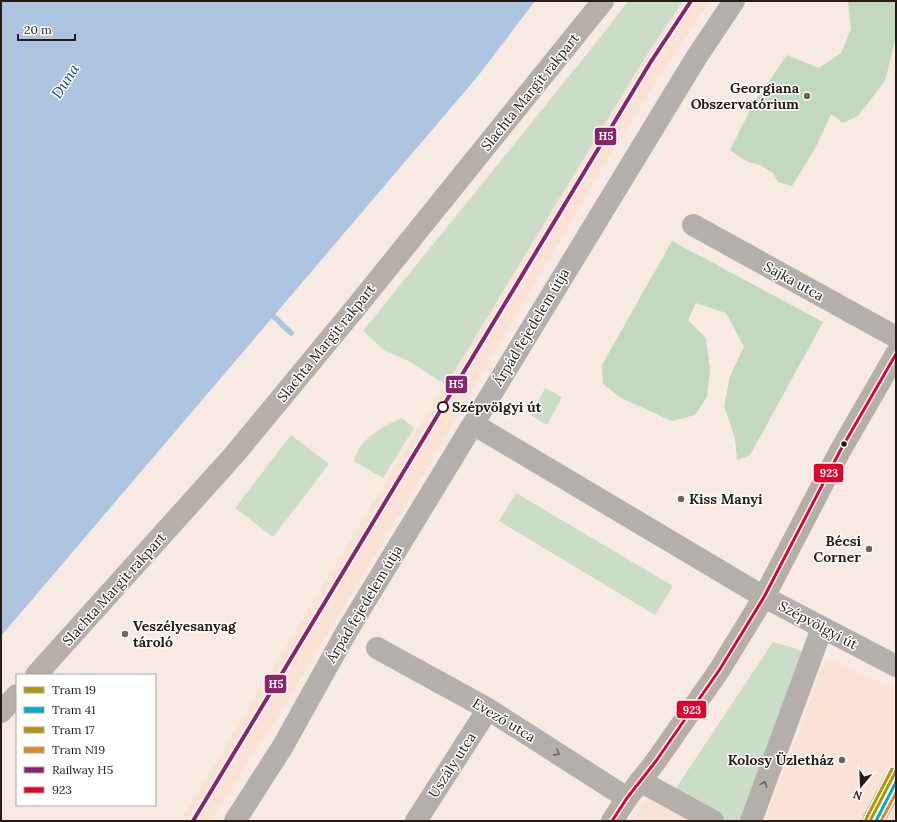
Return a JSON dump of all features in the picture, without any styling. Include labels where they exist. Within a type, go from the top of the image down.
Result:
[{"type":"main road","name":"Slachta Margit rakpart","points":[[37,674],[234,455],[357,306],[603,1]]},
{"type":"main road","points":[[612,821],[720,669],[764,597],[840,451],[896,354]]},
{"type":"main road","points":[[1,712],[16,696]]},
{"type":"street","name":"Árpád fejedelem útja","points":[[235,821],[283,746],[347,631],[472,424],[696,58],[734,1]]},
{"type":"street","name":"Sajka utca","points":[[693,225],[896,337]]},
{"type":"street","name":"Szépvölgyi út","points":[[472,424],[764,597],[896,666]]},
{"type":"street","points":[[751,821],[822,628]]},
{"type":"street","name":"Evező utca","points":[[377,648],[633,790],[712,821]]},
{"type":"street","name":"Uszály utca","points":[[416,821],[488,709]]},
{"type":"street","points":[[873,821],[896,778]]},
{"type":"shaded area","points":[[683,1],[709,1],[603,167],[437,451],[271,728],[268,730],[211,821],[180,821],[564,188],[643,61]]},
{"type":"shaded area","points":[[826,658],[896,689],[896,821],[765,821]]},
{"type":"shaded area","points":[[647,798],[692,821],[632,821]]},
{"type":"green space","points":[[628,1],[683,1],[643,61],[446,385],[407,360],[385,351],[363,331]]},
{"type":"green space","points":[[848,1],[896,1],[896,38],[885,81],[858,116],[843,123],[831,114],[817,145],[792,186],[778,182],[773,173],[762,166],[746,161],[730,150],[754,103],[787,55],[819,68],[841,53],[851,29]]},
{"type":"green space","points":[[672,241],[823,322],[750,455],[737,460],[735,438],[724,406],[730,376],[744,347],[726,313],[696,303],[688,320],[706,338],[710,370],[707,397],[695,415],[672,421],[621,398],[603,384],[602,365]]},
{"type":"green space","points":[[545,388],[562,397],[547,425],[530,415]]},
{"type":"green space","points":[[402,418],[414,428],[383,478],[354,461],[361,446],[373,434]]},
{"type":"green space","points":[[291,435],[329,464],[273,537],[235,508]]},
{"type":"green space","points":[[516,493],[673,586],[655,615],[499,521]]},
{"type":"green space","points":[[773,642],[808,653],[746,821],[721,821],[672,794]]},
{"type":"water","name":"Duna","points":[[1,1],[535,1],[478,76],[1,636]]},
{"type":"waterway","points":[[268,311],[291,333]]},
{"type":"tram line","name":"17","points":[[866,819],[892,769]]},
{"type":"tram line","name":"19","points":[[870,821],[896,771]]},
{"type":"tram line","name":"41","points":[[876,821],[896,782]]},
{"type":"tram line","name":"N19","points":[[881,821],[896,793]]},
{"type":"rail line","name":"H5","points":[[193,821],[650,63],[691,1]]},
{"type":"transit line","name":"923","points":[[612,821],[720,669],[764,597],[840,451],[896,354]]},
{"type":"place","name":"Georgiana Obszervatórium","points":[[807,96]]},
{"type":"place","name":"Szépvölgyi út","points":[[443,407]]},
{"type":"place","name":"Kiss Manyi","points":[[681,499]]},
{"type":"place","name":"Bécsi Corner","points":[[869,549]]},
{"type":"place","name":"Veszélyesanyag tároló","points":[[125,634]]},
{"type":"place","name":"Kolosy Üzletház","points":[[842,760]]}]
